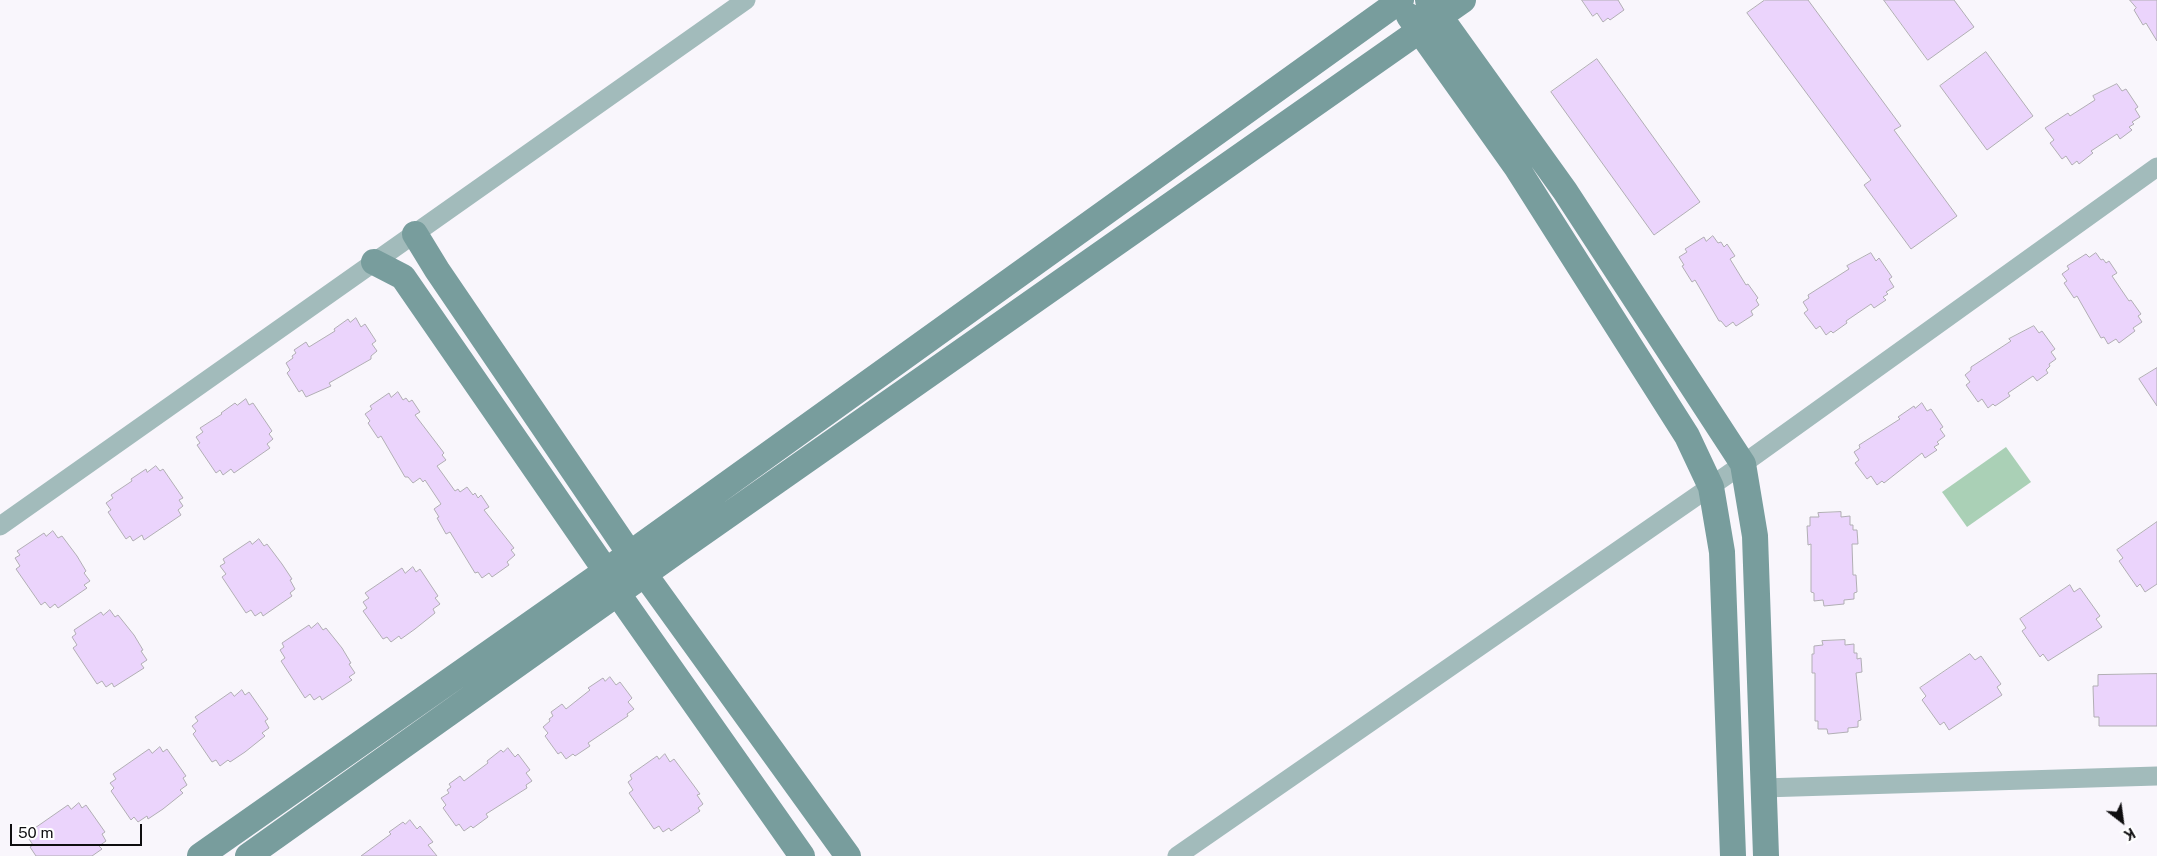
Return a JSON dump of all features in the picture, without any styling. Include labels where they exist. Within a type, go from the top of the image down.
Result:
[{"type":"main road","points":[[638,564],[1400,0],[1419,30],[1517,168],[1687,436],[1711,486],[1722,552],[1733,856]]},
{"type":"main road","points":[[200,856],[612,582],[1419,30],[1434,8],[1463,0]]},
{"type":"main road","points":[[1434,8],[1565,191],[1743,464],[1755,536],[1762,788],[1766,856]]},
{"type":"main road","points":[[414,234],[638,564],[848,856]]},
{"type":"main road","points":[[374,262],[402,277],[802,856]]},
{"type":"main road","points":[[248,856],[612,582]]},
{"type":"street","points":[[0,526],[746,0]]},
{"type":"street","points":[[1177,856],[1743,464],[2157,167]]},
{"type":"street","points":[[1762,788],[2157,776]]},
{"type":"green space","points":[[2006,447],[2031,482],[1967,527],[1942,492]]},
{"type":"building","points":[[1582,0],[1618,0],[1624,10],[1610,20],[1608,18],[1603,22],[1597,13],[1593,16]]},
{"type":"building","points":[[1765,0],[1808,0],[1901,126],[1894,130],[1957,216],[1911,249],[1864,185],[1871,180],[1747,13]]},
{"type":"building","points":[[1884,0],[1954,0],[1974,27],[1928,60]]},
{"type":"building","points":[[2130,0],[2157,0],[2157,41],[2146,23],[2143,25],[2134,10],[2136,8]]},
{"type":"building","points":[[1986,52],[2033,116],[1987,150],[1940,86]]},
{"type":"building","points":[[1597,59],[1700,202],[1654,235],[1551,92]]},
{"type":"building","points":[[2117,84],[2122,91],[2126,89],[2138,107],[2135,109],[2140,117],[2132,122],[2134,124],[2129,127],[2132,130],[2120,139],[2117,134],[2091,151],[2093,153],[2079,164],[2077,161],[2072,165],[2066,156],[2062,159],[2050,143],[2054,140],[2045,128],[2068,113],[2070,116],[2095,100],[2093,96]]},
{"type":"building","points":[[1713,236],[1724,247],[1727,244],[1735,256],[1730,259],[1746,285],[1748,284],[1758,298],[1756,300],[1759,305],[1751,311],[1753,315],[1736,326],[1733,322],[1726,327],[1719,321],[1695,280],[1692,282],[1682,266],[1684,265],[1679,257],[1687,252],[1685,249],[1704,237],[1706,241]]},
{"type":"building","points":[[1871,253],[1876,261],[1879,258],[1892,277],[1889,279],[1894,287],[1886,292],[1888,294],[1883,297],[1886,300],[1874,308],[1871,304],[1846,321],[1847,323],[1833,333],[1831,331],[1826,335],[1820,326],[1816,329],[1804,313],[1808,310],[1803,302],[1809,298],[1808,295],[1849,269],[1847,266]]},
{"type":"building","points":[[2096,253],[2101,260],[2103,259],[2106,263],[2109,261],[2117,273],[2112,276],[2129,301],[2131,300],[2141,314],[2138,316],[2142,322],[2133,328],[2135,331],[2119,343],[2116,339],[2108,344],[2104,337],[2101,338],[2077,296],[2074,298],[2064,283],[2067,281],[2062,274],[2069,269],[2067,266],[2086,254],[2089,257]]},
{"type":"building","points":[[356,318],[361,327],[365,324],[376,341],[372,344],[377,351],[371,356],[371,359],[329,383],[331,386],[306,397],[302,390],[299,392],[287,373],[290,370],[286,363],[293,358],[292,356],[296,353],[294,350],[306,342],[309,347],[335,331],[334,329],[348,319],[350,322]]},
{"type":"building","points":[[2034,326],[2039,333],[2042,331],[2055,349],[2051,352],[2056,359],[2049,364],[2050,366],[2046,370],[2048,373],[2037,381],[2033,376],[2008,393],[2010,396],[1995,406],[1993,404],[1988,408],[1982,399],[1978,402],[1966,385],[1970,382],[1965,375],[1971,370],[1971,367],[2011,341],[2009,339]]},
{"type":"building","points":[[2157,368],[2157,406],[2139,379]]},
{"type":"building","points":[[398,392],[403,400],[406,398],[409,402],[412,400],[420,412],[415,415],[444,453],[442,455],[446,460],[437,466],[455,491],[458,489],[460,492],[467,487],[478,498],[481,495],[489,507],[484,510],[514,548],[511,550],[515,555],[507,562],[509,565],[492,577],[489,573],[482,578],[478,572],[475,573],[450,532],[446,534],[437,518],[439,517],[434,509],[441,504],[425,480],[423,482],[420,478],[413,483],[408,477],[405,477],[381,436],[378,438],[368,423],[370,421],[365,414],[372,409],[370,406],[389,393],[391,397]]},
{"type":"building","points":[[246,399],[249,405],[253,403],[272,431],[269,434],[273,439],[267,444],[270,448],[234,473],[231,469],[223,475],[220,470],[216,473],[197,445],[200,443],[196,437],[203,432],[200,428],[235,403],[237,405]]},
{"type":"building","points":[[1922,403],[1927,411],[1931,409],[1943,427],[1940,429],[1945,436],[1934,447],[1937,450],[1925,458],[1922,453],[1884,483],[1882,481],[1877,485],[1871,476],[1867,479],[1855,463],[1859,460],[1854,452],[1860,448],[1859,445],[1900,419],[1898,417],[1914,406],[1915,408]]},
{"type":"building","points":[[156,466],[160,471],[163,469],[183,498],[179,500],[183,506],[178,510],[181,515],[144,540],[142,535],[133,541],[130,536],[126,539],[108,512],[111,510],[106,503],[113,498],[111,495],[132,481],[131,479],[146,469],[147,472]]},
{"type":"building","points":[[1841,512],[1841,517],[1850,516],[1850,525],[1853,525],[1853,530],[1857,530],[1858,544],[1852,544],[1853,575],[1856,575],[1857,592],[1854,593],[1854,599],[1844,600],[1844,604],[1824,606],[1823,600],[1814,601],[1814,593],[1811,592],[1811,544],[1808,545],[1807,526],[1810,526],[1810,517],[1819,517],[1818,513]]},
{"type":"building","points":[[2157,522],[2157,584],[2145,592],[2140,584],[2137,587],[2119,561],[2123,558],[2117,550]]},
{"type":"building","points":[[53,531],[58,538],[62,536],[77,556],[86,571],[84,573],[90,581],[84,585],[87,588],[58,608],[55,604],[50,608],[45,602],[41,605],[16,569],[20,566],[15,558],[20,555],[17,551],[44,533],[46,536]]},
{"type":"building","points":[[259,539],[264,546],[267,544],[282,564],[292,579],[290,580],[295,589],[290,593],[292,596],[263,616],[261,612],[255,616],[251,610],[246,613],[222,577],[226,574],[220,566],[225,563],[223,559],[250,541],[252,544]]},
{"type":"building","points":[[413,567],[416,572],[420,569],[438,596],[435,598],[440,604],[433,609],[435,613],[415,629],[401,639],[399,636],[391,642],[387,637],[383,639],[363,611],[367,608],[363,602],[369,598],[365,593],[402,568],[405,573]]},
{"type":"building","points":[[2070,585],[2074,592],[2080,588],[2100,616],[2096,619],[2102,627],[2048,661],[2043,654],[2040,657],[2022,631],[2026,628],[2020,619]]},
{"type":"building","points":[[110,610],[115,617],[118,615],[134,635],[147,660],[141,664],[144,668],[114,687],[112,683],[106,687],[102,681],[97,684],[73,648],[77,645],[72,637],[76,634],[74,630],[101,612],[103,615]]},
{"type":"building","points":[[318,623],[323,630],[326,628],[342,648],[355,673],[349,677],[352,680],[322,700],[320,696],[314,700],[310,694],[305,698],[281,661],[285,658],[280,650],[284,647],[282,643],[309,625],[311,628]]},
{"type":"building","points":[[1845,640],[1845,645],[1854,644],[1854,653],[1857,653],[1857,659],[1861,658],[1862,672],[1856,673],[1861,720],[1858,721],[1858,727],[1848,728],[1848,732],[1828,734],[1827,729],[1818,729],[1818,721],[1815,721],[1815,673],[1812,673],[1812,654],[1814,654],[1814,646],[1823,645],[1822,641]]},
{"type":"building","points":[[1970,654],[1975,660],[1981,656],[2001,684],[1997,687],[2002,695],[1949,730],[1944,722],[1940,725],[1922,700],[1926,696],[1920,688]]},
{"type":"building","points":[[2157,674],[2157,726],[2099,726],[2099,717],[2094,717],[2093,686],[2098,686],[2098,675]]},
{"type":"building","points":[[610,677],[616,685],[620,682],[632,698],[628,702],[634,709],[627,714],[628,716],[588,743],[590,746],[575,756],[573,754],[566,759],[561,752],[558,754],[545,736],[548,733],[543,727],[553,716],[551,712],[562,704],[566,709],[590,690],[588,688],[603,678],[605,681]]},
{"type":"building","points":[[242,690],[245,695],[249,692],[268,719],[265,721],[269,728],[262,733],[265,736],[245,752],[220,766],[216,760],[212,762],[193,734],[196,731],[192,726],[198,721],[195,717],[231,692],[234,696]]},
{"type":"building","points":[[160,747],[163,752],[167,749],[186,776],[183,778],[187,785],[180,790],[183,793],[148,819],[147,816],[138,822],[134,817],[131,820],[111,791],[114,788],[110,783],[116,779],[113,774],[149,749],[152,753]]},
{"type":"building","points":[[508,748],[515,757],[518,754],[530,770],[526,773],[532,781],[526,785],[527,788],[486,814],[488,817],[473,828],[471,826],[464,831],[459,824],[456,826],[443,808],[446,805],[441,798],[449,793],[447,790],[451,787],[449,784],[460,776],[464,781],[488,763],[487,761],[501,750],[503,752]]},
{"type":"building","points":[[665,754],[670,762],[674,759],[700,794],[697,795],[703,804],[698,808],[700,811],[671,831],[669,828],[663,832],[659,826],[654,829],[629,793],[633,790],[628,782],[632,779],[630,775],[657,756],[659,759]]},
{"type":"building","points":[[79,803],[82,808],[86,805],[105,832],[102,834],[106,841],[99,846],[102,849],[92,856],[36,856],[30,847],[33,845],[29,839],[35,835],[32,830],[68,805],[71,809]]},
{"type":"building","points":[[410,820],[417,829],[420,826],[433,842],[428,845],[437,856],[361,856],[391,834],[389,832],[403,822],[405,824]]}]
